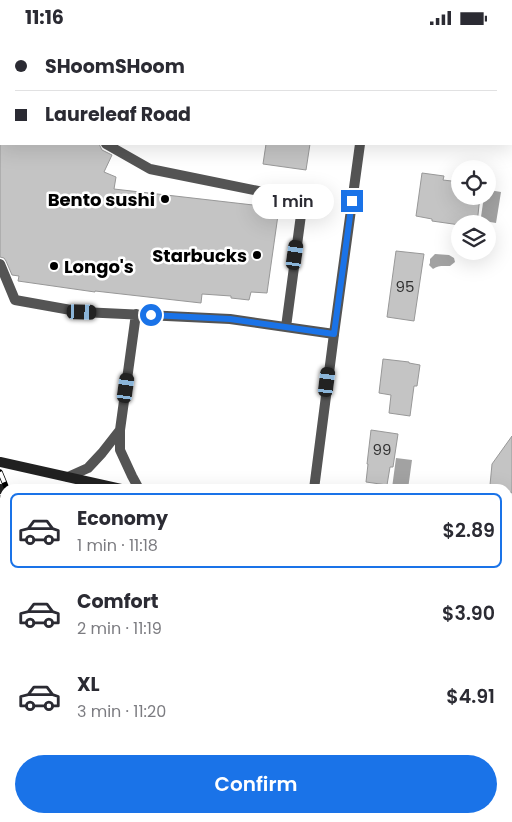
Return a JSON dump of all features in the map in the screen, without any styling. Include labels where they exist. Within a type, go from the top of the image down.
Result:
[{"type":"main road","points":[[0,462],[99,484]]},
{"type":"street","points":[[108,145],[150,169],[302,200],[286,327]]},
{"type":"street","points":[[315,484],[360,145]]},
{"type":"street","points":[[0,264],[15,300],[82,312],[230,319],[334,334]]},
{"type":"street","points":[[136,314],[120,430],[120,450],[136,484]]},
{"type":"street","points":[[68,477],[88,468],[120,430]]},
{"type":"shaded area","points":[[496,191],[501,192],[496,223],[496,215],[481,215],[483,205],[496,205]]},
{"type":"shaded area","points":[[435,254],[449,255],[451,260],[454,260],[455,262],[450,266],[439,266],[433,269],[429,265],[430,259]]},
{"type":"shaded area","points":[[396,458],[412,460],[409,484],[393,484]]},
{"type":"building","points":[[0,145],[100,145],[102,150],[112,155],[104,172],[116,177],[114,189],[279,208],[267,293],[251,292],[249,300],[231,298],[231,296],[202,294],[201,303],[95,292],[18,281],[19,276],[12,275],[4,258],[0,257]]},
{"type":"building","points":[[266,145],[310,145],[306,170],[263,164]]},
{"type":"building","points":[[422,173],[444,176],[443,180],[451,181],[451,205],[479,205],[478,215],[451,215],[451,224],[416,216]]},
{"type":"building","points":[[396,251],[424,254],[414,321],[387,317]]},
{"type":"building","points":[[383,359],[420,365],[417,386],[414,386],[410,416],[389,413],[391,395],[379,393]]},
{"type":"building","points":[[371,430],[398,434],[393,467],[390,467],[387,484],[366,482]]},
{"type":"building","points":[[512,436],[512,484],[490,484],[492,464]]},
{"type":"railway","points":[[0,472],[5,484]]},
{"type":"place","name":"Bento sushi","points":[[165,199]]},
{"type":"place","name":"Starbucks","points":[[257,255]]},
{"type":"place","name":"Longo's","points":[[54,266]]},
{"type":"route","points":[[151,315],[230,319],[334,334],[352,201]]}]
